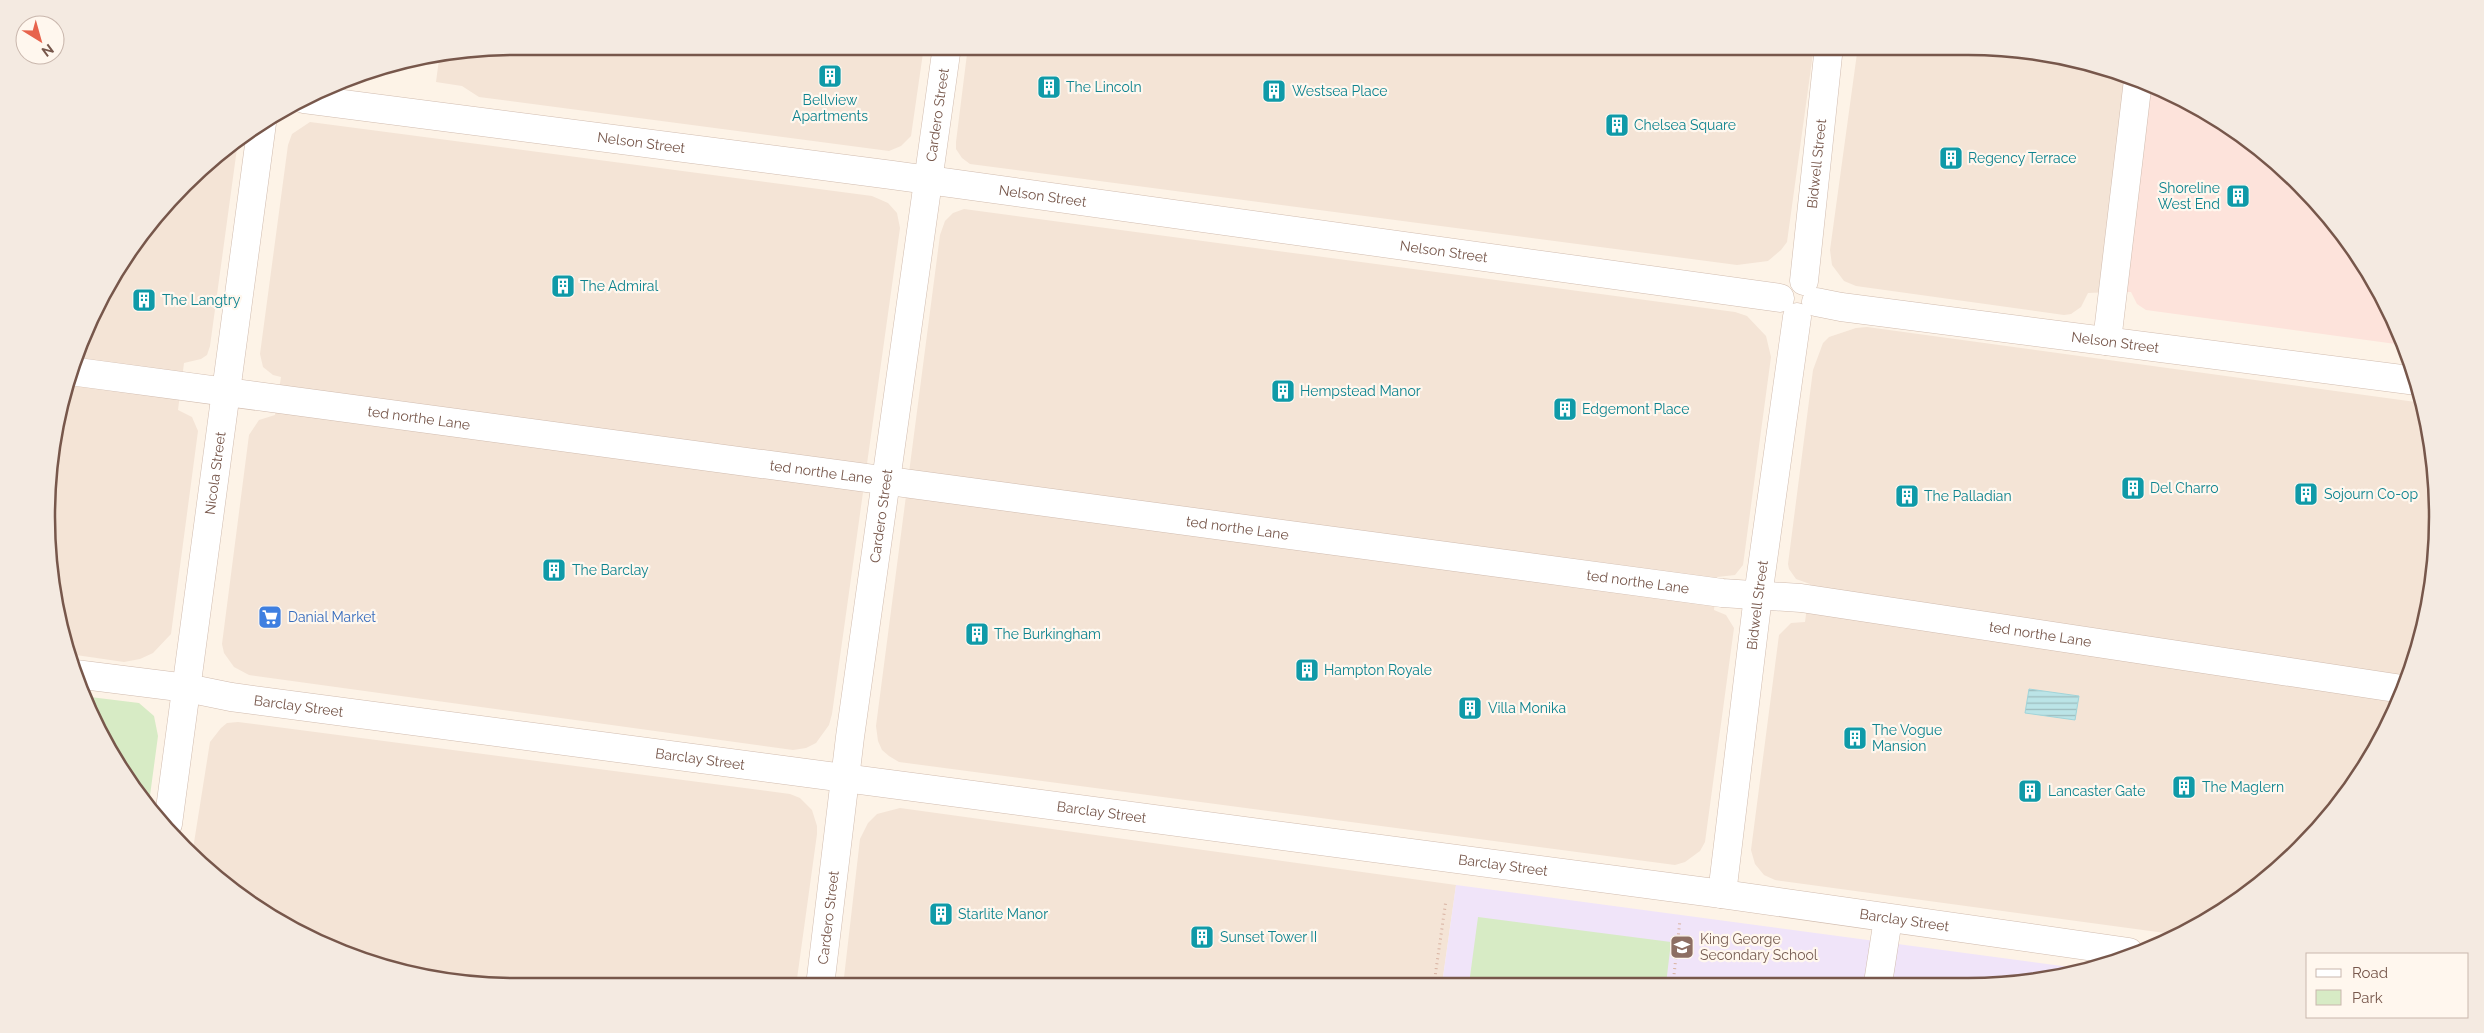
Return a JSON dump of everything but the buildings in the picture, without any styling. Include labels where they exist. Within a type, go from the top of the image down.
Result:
[{"type":"street","name":"Cardero Street","points":[[821,978],[845,778],[930,180],[946,55]]},
{"type":"street","name":"Bidwell Street","points":[[1722,894],[1758,596],[1799,300],[1828,55]]},
{"type":"street","points":[[2107,341],[2137,87]]},
{"type":"street","name":"Nelson Street","points":[[317,101],[930,180],[1841,307],[2408,380]]},
{"type":"street","name":"Nicola Street","points":[[169,819],[224,392],[261,133]]},
{"type":"street","name":"ted northe Lane","points":[[78,372],[1712,592],[1810,600],[2396,688]]},
{"type":"street","name":"Barclay Street","points":[[83,675],[187,688],[240,698],[1722,894],[2123,951]]},
{"type":"street","points":[[1879,978],[1888,919]]},
{"type":"path","points":[[1435,978],[1446,900]]},
{"type":"path","points":[[1674,978],[1680,915]]},
{"type":"shaded area","points":[[923,55],[911,136],[901,146],[889,151],[479,97],[462,86],[436,82],[439,62],[486,56]]},
{"type":"shaded area","points":[[967,55],[1813,55],[1787,242],[1768,261],[1737,265],[970,164],[962,158],[956,149]]},
{"type":"shaded area","points":[[1857,55],[1968,55],[2028,59],[2087,71],[2137,87],[2112,292],[2088,293],[2081,307],[2071,314],[2064,315],[1856,286],[1844,281],[1832,265],[1830,250]]},
{"type":"shaded area","points":[[2137,87],[2172,103],[2224,133],[2248,150],[2294,190],[2334,236],[2351,260],[2381,312],[2396,344],[2146,310],[2137,304],[2131,292],[2112,292]]},
{"type":"shaded area","points":[[310,122],[872,196],[888,203],[897,213],[900,228],[832,714],[829,725],[816,743],[806,748],[793,750],[249,675],[234,667],[224,653],[222,644],[249,435],[259,420],[275,415],[281,377],[273,375],[263,367],[260,354],[288,145],[292,134]]},
{"type":"shaded area","points":[[237,149],[210,346],[207,355],[201,359],[184,363],[178,410],[192,417],[198,431],[171,634],[153,653],[140,659],[124,662],[76,655],[71,636],[64,607],[56,547],[56,486],[64,426],[79,368],[90,340],[103,312],[133,260],[150,236],[190,190]]},
{"type":"shaded area","points":[[964,209],[1735,312],[1747,316],[1766,336],[1771,357],[1743,565],[1735,575],[1717,577],[1714,610],[1726,615],[1734,628],[1705,842],[1700,851],[1685,862],[1675,865],[899,762],[882,750],[878,741],[876,726],[940,235],[945,221],[953,213]]},
{"type":"shaded area","points":[[1867,327],[2414,402],[2425,456],[2428,486],[2428,547],[2420,607],[2405,665],[2394,693],[2381,721],[2351,773],[2314,821],[2294,843],[2248,883],[2198,916],[2165,933],[1775,880],[1764,875],[1755,864],[1751,850],[1779,635],[1791,623],[1805,622],[1810,584],[1796,579],[1788,564],[1813,370],[1823,343],[1829,337],[1856,328]]},
{"type":"shaded area","points":[[238,722],[790,794],[800,798],[812,810],[817,826],[817,834],[797,978],[486,977],[426,969],[368,954],[340,943],[312,930],[260,900],[236,883],[193,846],[210,742],[227,723]]},
{"type":"shaded area","points":[[900,808],[1456,885],[1443,978],[844,978],[860,839],[868,823],[877,814]]},
{"type":"shaded area","name":"King George Secondary School","points":[[1456,885],[2067,967],[2028,974],[1968,978],[1443,978]]},
{"type":"green space","points":[[92,697],[139,703],[154,716],[158,736],[150,797],[117,747]]},
{"type":"green space","points":[[1478,917],[1671,942],[1667,978],[1470,978]]},
{"type":"water","points":[[2029,689],[2079,696],[2075,720],[2025,713]]},
{"type":"place","name":"Bellview Apartments","points":[[830,76]]},
{"type":"place","name":"The Lincoln","points":[[1049,87]]},
{"type":"place","name":"Westsea Place","points":[[1274,91]]},
{"type":"place","name":"Chelsea Square","points":[[1617,125]]},
{"type":"place","name":"Regency Terrace","points":[[1951,158]]},
{"type":"place","name":"Shoreline West End","points":[[2238,196]]},
{"type":"place","name":"The Admiral","points":[[563,286]]},
{"type":"place","name":"The Langtry","points":[[144,300]]},
{"type":"place","name":"Hempstead Manor","points":[[1283,391]]},
{"type":"place","name":"Edgemont Place","points":[[1565,409]]},
{"type":"place","name":"Del Charro","points":[[2133,488]]},
{"type":"place","name":"Sojourn Co-op","points":[[2306,494]]},
{"type":"place","name":"The Palladian","points":[[1907,496]]},
{"type":"place","name":"The Barclay","points":[[554,570]]},
{"type":"place","name":"Danial Market","points":[[270,617]]},
{"type":"place","name":"The Burkingham","points":[[977,634]]},
{"type":"place","name":"Hampton Royale","points":[[1307,670]]},
{"type":"place","name":"Villa Monika","points":[[1470,708]]},
{"type":"place","name":"The Vogue Mansion","points":[[1855,738]]},
{"type":"place","name":"The Maglern","points":[[2184,787]]},
{"type":"place","name":"Lancaster Gate","points":[[2030,791]]},
{"type":"place","name":"Starlite Manor","points":[[941,914]]},
{"type":"place","name":"Sunset Tower II","points":[[1202,937]]},
{"type":"place","name":"King George Secondary School","points":[[1682,947]]}]
